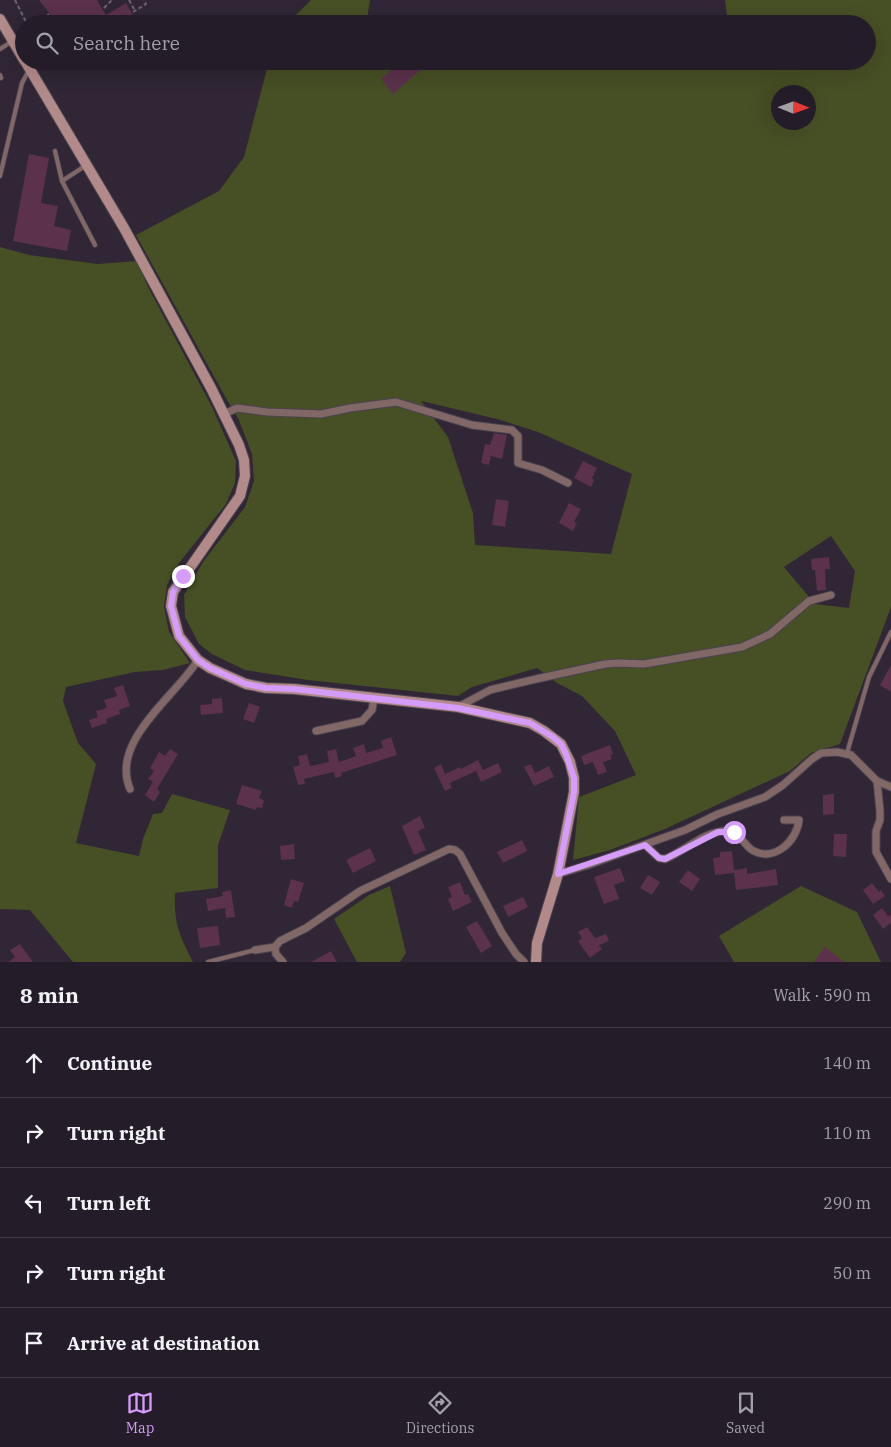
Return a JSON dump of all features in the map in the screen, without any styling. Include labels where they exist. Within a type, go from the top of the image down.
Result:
[{"type":"street","points":[[0,19],[3,30],[15,45]]},
{"type":"street","points":[[30,70],[124,228],[224,414],[244,460],[245,476],[240,496],[173,592],[171,606],[179,636],[198,660],[210,668],[246,684],[266,688],[294,689],[458,708],[530,723],[561,744],[570,762],[574,778],[574,792],[558,874],[537,943],[536,962]]},
{"type":"street","points":[[224,414],[237,408],[267,412],[321,414],[396,402],[472,425],[512,430],[518,436],[518,463],[542,470],[568,483]]},
{"type":"street","points":[[458,708],[490,690],[605,664],[644,664],[742,647],[770,634],[809,601],[831,595]]},
{"type":"street","points":[[130,789],[126,780],[125,767],[128,752],[134,738],[182,683],[198,660]]},
{"type":"street","points":[[316,731],[362,721],[372,710],[374,699]]},
{"type":"street","points":[[558,874],[645,845],[685,830],[718,814],[765,797],[783,785],[812,759],[828,752],[851,755],[877,781],[891,787]]},
{"type":"street","points":[[877,781],[880,810],[875,842],[876,852],[891,879]]},
{"type":"street","points":[[645,845],[659,858],[665,859],[706,837],[726,831],[734,832],[752,850],[768,853],[785,846],[797,832],[799,820],[784,820]]},
{"type":"street","points":[[283,962],[276,954],[276,947],[280,941],[306,928],[360,891],[449,849],[455,850],[460,854],[502,933],[516,954],[524,962]]},
{"type":"street","points":[[255,950],[276,947]]},
{"type":"lane","points":[[0,49],[12,40]]},
{"type":"lane","points":[[0,176],[25,70]]},
{"type":"lane","points":[[55,150],[62,181],[95,245]]},
{"type":"lane","points":[[62,181],[86,165]]},
{"type":"lane","points":[[847,754],[869,677],[891,632]]},
{"type":"lane","points":[[208,962],[255,950]]},
{"type":"path","points":[[15,0],[22,15]]},
{"type":"path","points":[[104,8],[112,0]]},
{"type":"path","points":[[129,0],[134,12],[146,4],[144,0]]},
{"type":"green space","points":[[311,0],[370,0],[368,15],[296,15]]},
{"type":"green space","points":[[725,0],[891,0],[891,607],[840,744],[811,753],[790,771],[665,829],[610,850],[573,860],[579,797],[636,775],[615,731],[582,696],[557,683],[537,668],[472,687],[458,696],[308,680],[245,670],[212,654],[199,644],[185,617],[184,595],[203,562],[245,507],[254,481],[252,454],[238,418],[136,235],[219,191],[244,157],[267,70],[876,70],[876,15],[727,15]],"holes":[[[421,401],[497,419],[538,432],[632,474],[611,554],[475,545],[473,513],[448,437]],[[831,536],[855,571],[849,608],[815,604],[784,567]]]},
{"type":"green space","points":[[0,247],[29,255],[98,264],[137,261],[148,287],[212,407],[236,461],[235,483],[226,504],[179,563],[167,585],[164,607],[169,632],[190,663],[163,670],[135,672],[66,687],[63,701],[78,743],[96,764],[76,843],[139,856],[143,839],[153,814],[162,813],[172,794],[230,810],[218,845],[218,888],[175,893],[175,913],[178,929],[193,962],[73,962],[30,910],[0,909]]},
{"type":"green space","points":[[390,886],[406,953],[400,962],[357,962],[334,919],[369,895]]},
{"type":"green space","points":[[801,886],[857,912],[881,962],[734,962],[719,936]]},
{"type":"building","points":[[39,0],[97,0],[106,15],[51,15]]},
{"type":"building","points":[[126,3],[133,15],[106,15]]},
{"type":"building","points":[[392,70],[421,70],[393,94],[381,79]]},
{"type":"building","points":[[29,154],[49,158],[41,203],[58,206],[54,226],[71,230],[67,251],[13,241]]},
{"type":"building","points":[[494,433],[507,435],[502,459],[491,456],[489,465],[481,463],[485,444],[490,445]]},
{"type":"building","points":[[583,461],[597,468],[592,478],[594,480],[591,487],[574,478]]},
{"type":"building","points":[[496,499],[509,501],[505,527],[492,525]]},
{"type":"building","points":[[569,503],[581,509],[574,522],[577,523],[573,531],[559,523]]},
{"type":"building","points":[[829,557],[830,569],[825,569],[826,590],[817,591],[815,570],[812,570],[811,559]]},
{"type":"building","points":[[891,665],[891,692],[880,685]]},
{"type":"building","points":[[123,685],[130,706],[119,710],[120,714],[106,719],[107,723],[92,728],[89,720],[98,717],[96,711],[107,708],[104,700],[117,696],[114,688]]},
{"type":"building","points":[[222,698],[223,713],[201,715],[200,705],[212,704],[212,699]]},
{"type":"building","points":[[249,703],[260,707],[254,723],[243,719]]},
{"type":"building","points":[[391,737],[397,755],[341,773],[342,776],[335,778],[334,772],[304,779],[305,784],[298,785],[293,767],[300,765],[298,756],[307,754],[310,766],[329,762],[327,751],[336,749],[339,762],[356,756],[353,748],[364,744],[366,753],[383,748],[381,741]]},
{"type":"building","points":[[610,745],[613,754],[610,755],[612,759],[603,762],[607,772],[598,775],[593,762],[584,765],[581,756]]},
{"type":"building","points":[[170,749],[178,754],[157,789],[160,792],[154,802],[145,795],[153,782],[148,779],[154,771],[150,768],[159,752],[165,756]]},
{"type":"building","points":[[478,760],[483,770],[498,763],[502,772],[481,782],[476,771],[450,783],[452,788],[445,791],[434,768],[441,764],[445,774],[460,767],[461,769]]},
{"type":"building","points":[[531,764],[535,773],[549,766],[554,777],[534,786],[524,767]]},
{"type":"building","points":[[242,785],[262,791],[259,798],[264,800],[262,808],[257,807],[256,810],[236,804]]},
{"type":"building","points":[[834,794],[834,814],[823,815],[823,795]]},
{"type":"building","points":[[420,816],[425,828],[418,831],[426,850],[414,855],[402,826]]},
{"type":"building","points":[[834,834],[847,834],[846,857],[833,856]]},
{"type":"building","points":[[522,840],[527,851],[503,863],[497,852]]},
{"type":"building","points":[[294,844],[295,859],[281,860],[280,846]]},
{"type":"building","points":[[370,848],[376,861],[353,873],[346,860]]},
{"type":"building","points":[[732,851],[734,870],[747,868],[747,874],[776,869],[778,885],[736,890],[734,873],[715,875],[713,858],[720,857],[720,852]]},
{"type":"building","points":[[620,868],[625,881],[614,885],[619,899],[604,904],[594,877]]},
{"type":"building","points":[[688,870],[700,879],[692,891],[679,882]]},
{"type":"building","points":[[648,875],[660,882],[652,895],[640,888]]},
{"type":"building","points":[[291,879],[304,883],[298,902],[294,901],[292,908],[284,905]]},
{"type":"building","points":[[460,882],[465,895],[468,894],[472,902],[453,911],[448,899],[452,897],[448,887]]},
{"type":"building","points":[[872,883],[885,896],[873,904],[863,890]]},
{"type":"building","points":[[231,890],[235,917],[226,918],[225,908],[208,911],[206,899],[223,896],[222,892]]},
{"type":"building","points":[[523,897],[528,907],[508,917],[503,906]]},
{"type":"building","points":[[882,908],[888,916],[891,915],[891,923],[883,929],[873,915]]},
{"type":"building","points":[[477,921],[492,946],[481,953],[466,927]]},
{"type":"building","points":[[218,926],[220,945],[200,948],[197,928]]},
{"type":"building","points":[[587,927],[595,938],[606,934],[609,941],[599,945],[602,949],[590,958],[578,941],[582,938],[578,932]]},
{"type":"building","points":[[20,944],[33,962],[8,962],[15,957],[10,950]]},
{"type":"building","points":[[825,947],[844,962],[814,962]]},
{"type":"building","points":[[331,951],[337,962],[311,962]]},
{"type":"route","points":[[183,576],[173,592],[171,606],[179,636],[198,660],[210,668],[246,684],[266,688],[294,689],[458,708],[530,723],[553,737],[561,744],[570,762],[574,778],[574,792],[568,828],[558,874],[645,845],[659,858],[665,859],[718,832],[734,832]]}]
